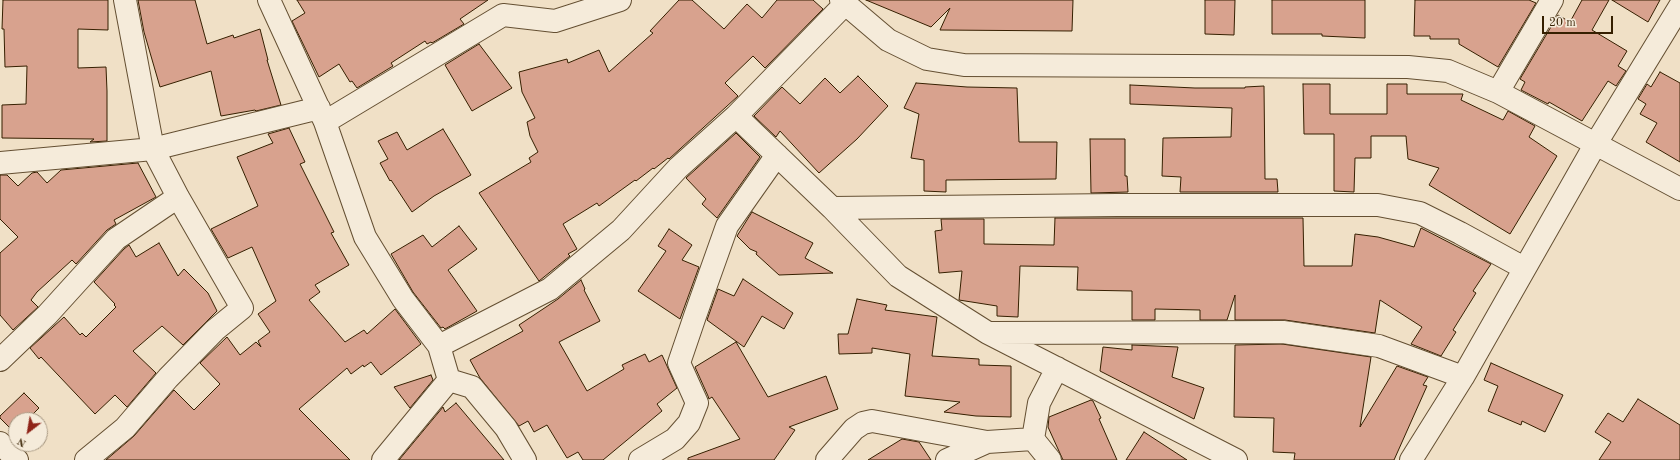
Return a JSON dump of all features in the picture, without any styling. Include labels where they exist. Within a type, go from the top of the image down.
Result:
[{"type":"street","points":[[86,460],[125,428],[168,378],[216,330],[242,308],[178,197],[153,149],[125,0]]},
{"type":"street","points":[[269,0],[322,115],[364,237],[403,299],[439,346],[449,380]]},
{"type":"street","points":[[0,163],[153,149],[322,115],[501,7],[555,21],[620,0]]},
{"type":"street","points":[[1498,92],[1552,0]]},
{"type":"street","points":[[439,346],[550,289],[621,230],[678,168],[736,116],[843,2],[888,40],[927,59],[964,65],[1408,67],[1448,71],[1498,92],[1680,189]]},
{"type":"street","points":[[1411,460],[1463,377],[1524,268],[1680,6]]},
{"type":"street","points":[[736,116],[832,208],[898,276],[988,333],[1236,460]]},
{"type":"street","points":[[640,460],[675,439],[689,423],[697,404],[679,363],[728,226],[778,155]]},
{"type":"street","points":[[0,360],[47,315],[116,238],[178,197]]},
{"type":"street","points":[[832,208],[1117,205],[1378,205],[1420,213],[1524,268]]},
{"type":"street","points":[[988,333],[1283,332],[1379,346],[1463,377]]},
{"type":"street","points":[[1050,460],[1033,439],[1039,403],[1056,368]]},
{"type":"street","points":[[383,460],[449,380]]},
{"type":"street","points":[[449,380],[472,387],[506,428],[525,460]]},
{"type":"street","points":[[827,460],[854,429],[863,423],[872,421],[987,442],[1033,439]]},
{"type":"street","points":[[947,460],[987,442]]},
{"type":"street","points":[[0,443],[17,460]]},
{"type":"building","points":[[3,0],[108,0],[108,30],[78,29],[78,68],[106,67],[107,141],[90,142],[94,139],[2,138],[2,105],[26,104],[27,66],[5,67],[4,29],[2,29]]},
{"type":"building","points":[[138,0],[195,0],[207,44],[233,35],[234,38],[260,29],[267,60],[281,105],[256,111],[221,116],[211,71],[160,87],[144,32]]},
{"type":"building","points":[[297,0],[488,0],[460,19],[464,24],[432,43],[427,44],[425,41],[391,63],[393,66],[357,88],[352,81],[350,82],[339,64],[319,77],[292,21],[305,13]]},
{"type":"building","points":[[679,0],[692,0],[724,29],[747,4],[762,18],[777,0],[813,0],[823,9],[765,68],[753,56],[725,83],[738,96],[669,159],[668,158],[654,169],[653,168],[636,181],[635,180],[599,206],[597,203],[563,224],[577,249],[568,254],[570,256],[539,281],[479,193],[531,162],[529,158],[538,152],[530,136],[527,122],[535,118],[522,92],[519,72],[567,59],[568,63],[599,50],[609,72],[653,33],[650,31]]},
{"type":"building","points":[[866,0],[1073,0],[1072,31],[940,30],[950,8],[931,27]]},
{"type":"building","points":[[1205,0],[1235,0],[1234,35],[1205,34]]},
{"type":"building","points":[[1272,0],[1365,0],[1365,38],[1322,36],[1322,34],[1272,34]]},
{"type":"building","points":[[1415,0],[1529,0],[1536,3],[1498,67],[1459,44],[1459,39],[1430,39],[1430,36],[1414,36]]},
{"type":"building","points":[[1582,0],[1609,0],[1592,30],[1627,51],[1618,66],[1626,71],[1616,86],[1608,81],[1582,121],[1549,102],[1548,104],[1521,90],[1525,82],[1520,79],[1558,15],[1570,22]]},
{"type":"building","points":[[1612,0],[1660,0],[1648,22]]},
{"type":"building","points":[[479,44],[512,88],[472,111],[445,65]]},
{"type":"building","points":[[1660,72],[1680,83],[1680,162],[1646,142],[1657,123],[1640,114],[1646,104],[1638,99],[1647,84],[1651,87]]},
{"type":"building","points":[[858,76],[888,106],[857,139],[819,173],[780,131],[776,137],[754,116],[782,87],[800,104],[825,78],[840,93]]},
{"type":"building","points":[[916,83],[967,87],[1017,88],[1019,142],[1057,142],[1056,179],[946,180],[946,192],[924,191],[924,160],[911,158],[919,114],[904,108]]},
{"type":"building","points":[[1303,84],[1330,84],[1330,114],[1387,114],[1387,84],[1407,84],[1407,94],[1463,94],[1461,100],[1503,120],[1508,111],[1535,126],[1529,137],[1557,156],[1510,234],[1429,185],[1439,168],[1408,159],[1406,136],[1371,136],[1371,158],[1355,158],[1354,192],[1334,191],[1334,134],[1304,134]]},
{"type":"building","points":[[1130,85],[1195,88],[1245,88],[1264,86],[1265,179],[1277,179],[1278,192],[1180,192],[1181,177],[1162,176],[1163,138],[1231,137],[1232,108],[1130,104]]},
{"type":"building","points":[[289,128],[305,162],[300,164],[334,232],[331,233],[349,265],[315,285],[320,292],[309,300],[345,342],[364,330],[367,334],[395,309],[421,344],[381,375],[371,362],[364,367],[363,365],[351,374],[347,368],[299,409],[350,460],[106,460],[134,436],[174,390],[194,410],[220,384],[200,363],[227,337],[240,355],[256,342],[261,347],[258,341],[270,332],[258,314],[276,301],[252,247],[228,258],[211,229],[258,206],[237,157],[273,143],[268,134]]},
{"type":"building","points":[[443,129],[471,175],[434,196],[412,212],[391,180],[390,181],[380,163],[388,159],[378,141],[397,132],[407,150]]},
{"type":"building","points":[[736,133],[760,157],[717,218],[702,204],[706,199],[686,178]]},
{"type":"building","points":[[1090,139],[1125,139],[1125,176],[1127,176],[1128,192],[1091,193]]},
{"type":"building","points":[[138,163],[156,197],[114,220],[116,224],[107,230],[76,264],[72,260],[37,292],[31,300],[38,307],[13,330],[0,315],[0,253],[18,237],[0,219],[0,175],[7,175],[18,186],[32,173],[37,172],[47,183],[61,170]]},
{"type":"building","points":[[752,212],[813,243],[805,258],[833,273],[779,275],[756,254],[757,252],[750,249],[737,236]]},
{"type":"building","points":[[1055,218],[1303,218],[1304,266],[1352,266],[1355,234],[1378,237],[1414,247],[1421,228],[1491,264],[1473,291],[1476,293],[1453,330],[1456,332],[1441,356],[1411,344],[1422,327],[1380,300],[1375,333],[1285,320],[1235,320],[1235,295],[1227,320],[1200,320],[1200,310],[1155,309],[1155,320],[1132,320],[1132,291],[1077,290],[1078,267],[1020,266],[1018,317],[997,316],[997,306],[959,300],[962,271],[939,273],[935,231],[942,230],[941,219],[984,219],[984,244],[1054,245]]},
{"type":"building","points":[[459,226],[477,249],[448,270],[477,311],[445,329],[443,327],[441,328],[413,292],[391,254],[423,235],[432,247]]},
{"type":"building","points":[[669,229],[692,245],[682,260],[699,267],[680,319],[638,291],[666,251],[658,246]]},
{"type":"building","points":[[159,243],[178,276],[184,269],[208,293],[217,311],[183,345],[162,326],[133,351],[156,373],[127,407],[115,395],[95,414],[41,357],[39,359],[30,348],[64,317],[80,335],[82,333],[86,337],[116,307],[114,305],[115,304],[94,282],[129,245],[136,257]]},
{"type":"building","points":[[743,279],[793,313],[784,329],[762,316],[744,347],[707,320],[718,289],[734,296]]},
{"type":"building","points":[[581,280],[585,289],[584,290],[600,321],[559,342],[587,391],[624,369],[622,365],[645,354],[649,362],[662,355],[677,388],[657,404],[662,411],[603,460],[583,460],[578,452],[567,458],[547,425],[534,432],[528,421],[519,426],[480,378],[470,360],[523,331],[519,325],[558,299]]},
{"type":"building","points":[[857,299],[887,305],[885,310],[937,317],[932,356],[979,359],[979,365],[1011,366],[1011,417],[976,416],[944,412],[960,402],[905,396],[910,354],[872,348],[872,353],[839,354],[838,334],[848,334]]},
{"type":"building","points":[[736,342],[768,397],[826,376],[838,409],[789,427],[795,430],[774,460],[688,460],[688,458],[740,439],[712,397],[709,399],[695,367]]},
{"type":"building","points":[[1282,344],[1371,357],[1360,427],[1397,366],[1428,377],[1423,385],[1427,386],[1394,460],[1294,460],[1295,453],[1273,452],[1274,418],[1234,417],[1235,345]]},
{"type":"building","points":[[1132,345],[1178,347],[1172,377],[1204,388],[1194,419],[1100,371],[1103,347],[1132,350]]},
{"type":"building","points":[[1491,363],[1563,395],[1545,432],[1522,421],[1521,425],[1488,411],[1498,386],[1484,380]]},
{"type":"building","points":[[431,375],[433,380],[410,408],[394,387]]},
{"type":"building","points":[[24,393],[39,408],[35,412],[8,412],[8,426],[0,418],[0,416]]},
{"type":"building","points":[[1638,399],[1680,425],[1680,460],[1599,460],[1611,442],[1595,432],[1608,413],[1623,422]]},
{"type":"building","points":[[1091,400],[1093,401],[1101,418],[1099,419],[1117,460],[1063,460],[1048,427],[1049,417]]},
{"type":"building","points":[[456,403],[504,460],[399,460],[443,407],[445,412]]},
{"type":"building","points":[[1144,432],[1187,460],[1126,460]]},
{"type":"building","points":[[902,439],[919,442],[931,460],[868,460]]}]
